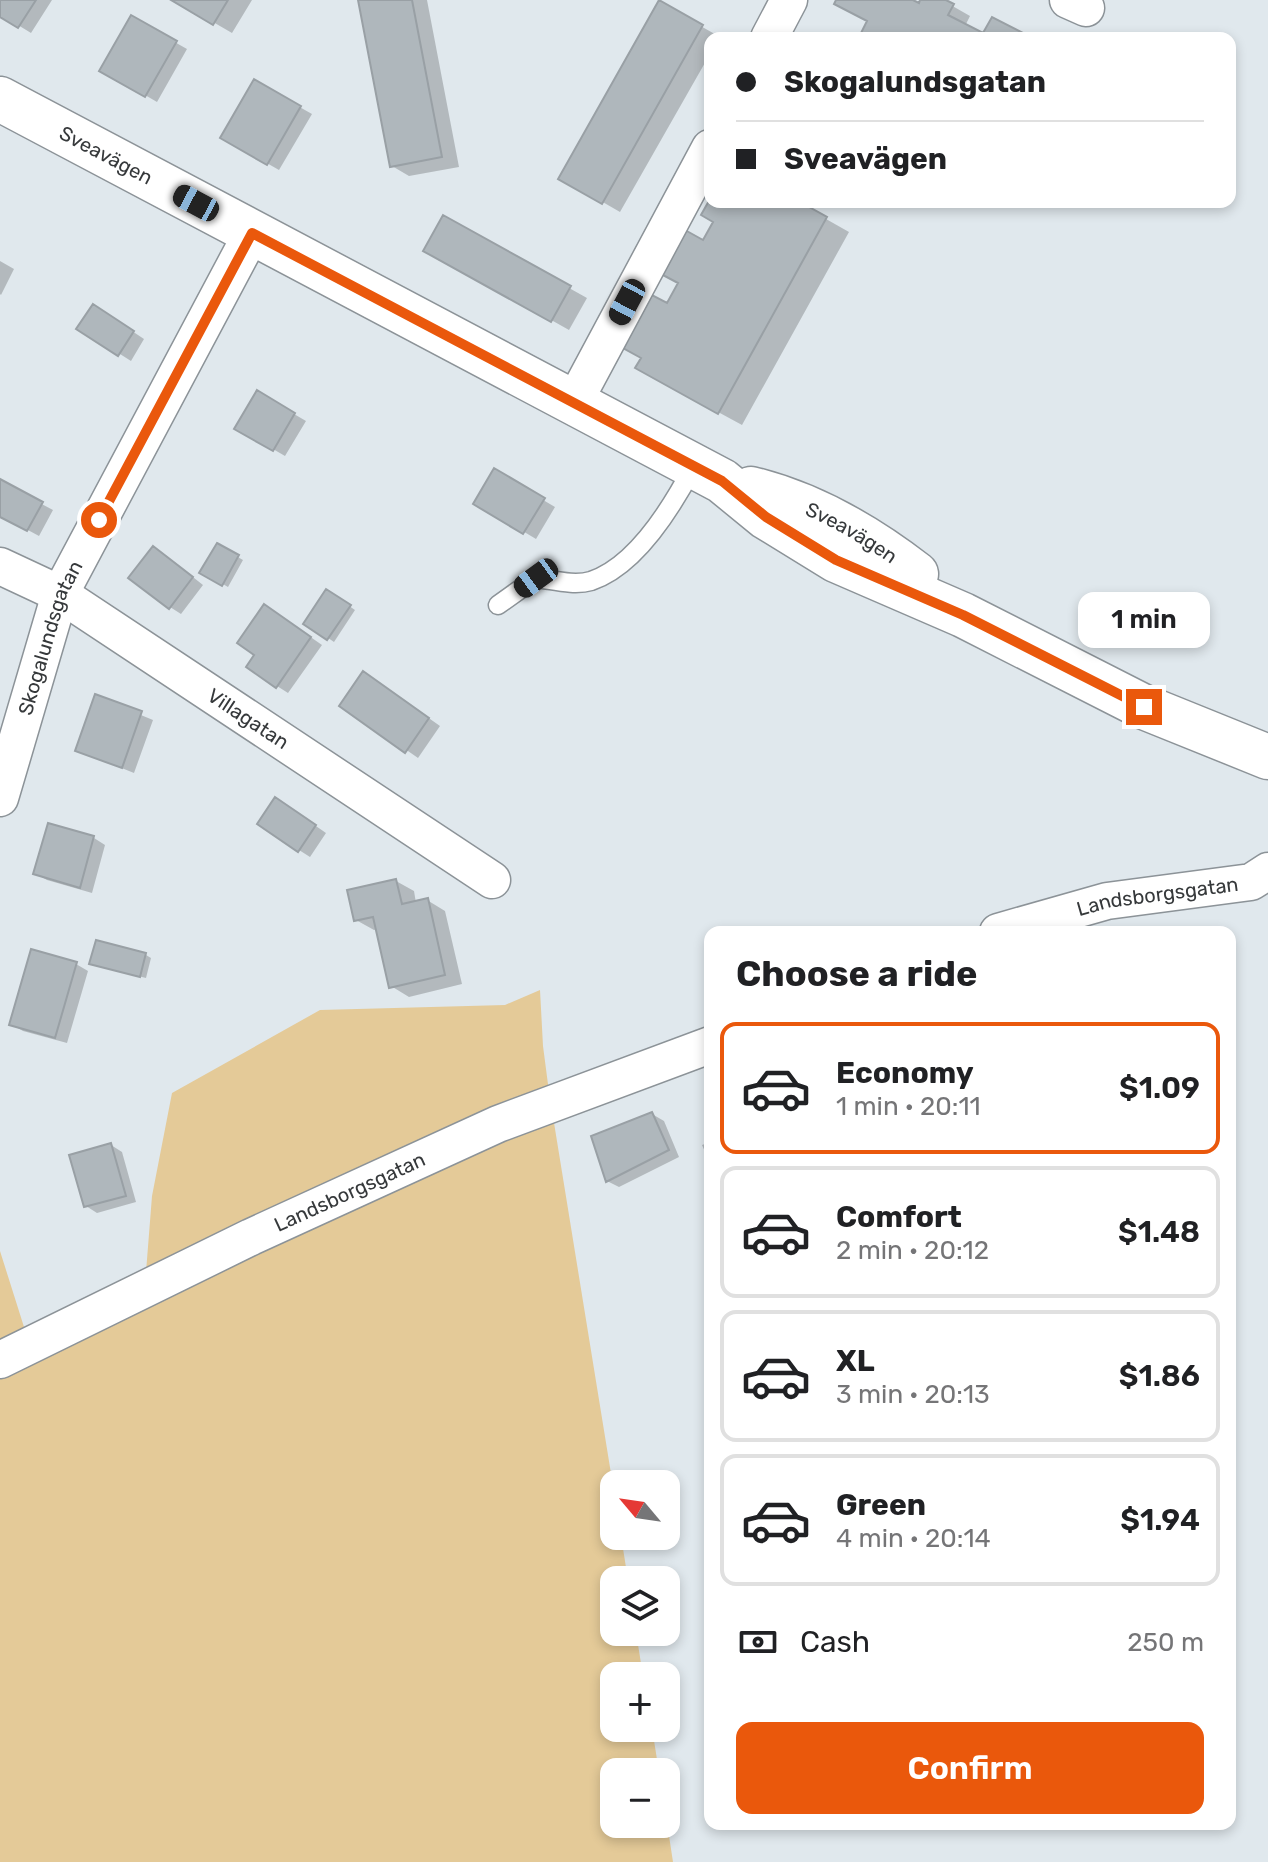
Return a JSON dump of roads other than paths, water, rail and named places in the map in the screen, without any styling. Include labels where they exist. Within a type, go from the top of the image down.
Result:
[{"type":"main road","name":"Sveavägen","points":[[0,99],[708,474],[798,539],[887,584],[963,615],[1144,707],[1268,757]]},
{"type":"street","points":[[772,32],[789,0]]},
{"type":"street","points":[[573,404],[704,159]]},
{"type":"street","name":"Skogalundsgatan","points":[[0,798],[60,594],[252,233]]},
{"type":"street","name":"Villagatan","points":[[0,566],[60,594],[492,880]]},
{"type":"street","name":"Landsborgsgatan","points":[[1019,926],[1107,901],[1251,882],[1268,871]]},
{"type":"street","name":"Landsborgsgatan","points":[[0,1360],[251,1237],[498,1124],[704,1047]]},
{"type":"lane","points":[[498,605],[536,578],[568,583],[591,581],[622,564],[672,507],[708,474]]}]
